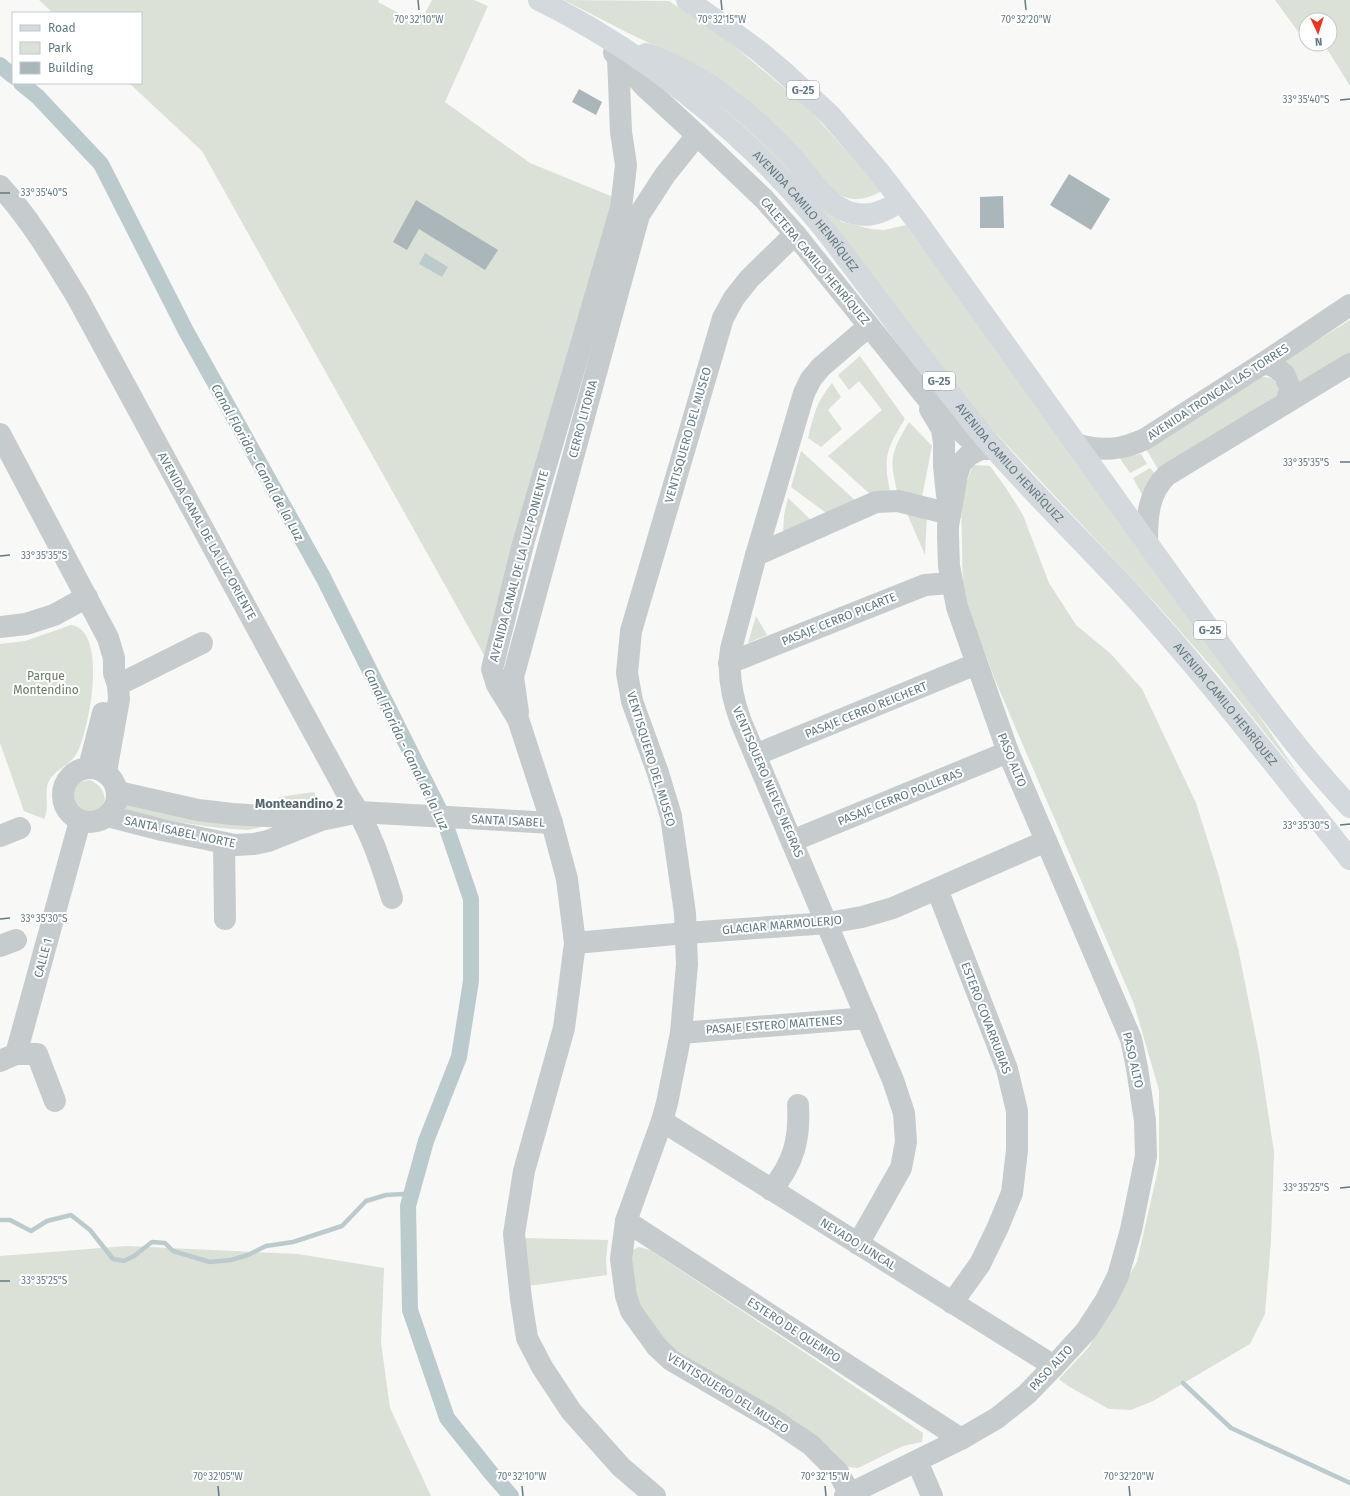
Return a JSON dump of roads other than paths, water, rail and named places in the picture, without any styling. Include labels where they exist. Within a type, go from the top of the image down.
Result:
[{"type":"main road","name":"AVENIDA CAMILO HENRÍQUEZ","points":[[538,0],[592,28],[619,51],[680,89],[721,122],[786,184],[811,212],[834,242],[947,391],[988,449],[1152,617],[1350,859]]},
{"type":"main road","name":"G-25","points":[[688,0],[760,52],[830,115],[861,150],[901,200],[1076,444],[1295,744],[1350,807]]},
{"type":"main road","points":[[619,51],[650,55],[676,66],[724,95],[777,141],[828,199],[842,209],[857,214],[873,215],[888,209],[901,200]]},
{"type":"main road","points":[[1305,803],[1350,836]]},
{"type":"street","name":"CALETERA CAMILO HENRÍQUEZ","points":[[619,51],[646,88],[764,199],[795,234],[935,408],[988,449]]},
{"type":"street","name":"AVENIDA CANAL DE LA LUZ PONIENTE","points":[[619,51],[621,132],[626,165],[621,208],[523,544],[492,669],[497,685],[518,719],[552,823],[567,879],[575,943],[564,1028],[524,1171],[514,1234],[527,1338],[542,1367],[571,1411],[620,1467],[655,1496]]},
{"type":"street","name":"CERRO LITORIA","points":[[518,719],[513,677],[639,216],[665,175],[697,135]]},
{"type":"street","name":"AVENIDA CANAL DE LA LUZ ORIENTE","points":[[0,186],[13,200],[38,234],[77,297],[359,812],[378,853],[392,898]]},
{"type":"street","name":"VENTISQUERO DEL MUSEO","points":[[795,234],[749,279],[734,298],[723,318],[630,631],[627,673],[632,701],[658,773],[671,816],[685,912],[687,964],[681,1033],[662,1121],[626,1221],[621,1259],[626,1296],[631,1311],[656,1347],[671,1360],[774,1420],[811,1445],[838,1472],[848,1495]]},
{"type":"street","name":"AVENIDA TRONCAL LAS TORRES","points":[[1076,444],[1087,447],[1109,449],[1133,445],[1150,436],[1262,364],[1350,305]]},
{"type":"street","name":"VENTISQUERO NIEVES NEGRAS","points":[[858,1244],[901,1168],[906,1142],[904,1113],[893,1080],[828,923],[741,722],[732,695],[729,664],[731,649],[756,555],[795,421],[807,386],[820,368],[869,326]]},
{"type":"street","points":[[1262,364],[1272,365],[1284,374],[1290,388],[1288,401]]},
{"type":"street","points":[[1147,542],[1147,521],[1150,504],[1156,488],[1161,481],[1174,470],[1350,364]]},
{"type":"street","name":"PASO ALTO","points":[[921,390],[942,429],[944,466],[950,514]]},
{"type":"street","points":[[0,434],[108,638],[114,658],[119,699],[98,770]]},
{"type":"street","name":"PASO ALTO","points":[[848,1495],[961,1439],[997,1418],[1027,1394],[1086,1331],[1106,1300],[1118,1276],[1137,1207],[1146,1156],[1147,1140],[1137,1068],[1131,1039],[1008,752],[958,613],[951,583],[948,538],[950,514],[957,475],[961,463],[969,455],[988,449]]},
{"type":"street","points":[[756,555],[876,502],[898,501],[950,514]]},
{"type":"street","name":"PASAJE CERRO PICARTE","points":[[729,664],[925,585],[951,583]]},
{"type":"street","points":[[0,627],[26,624],[54,615],[87,597]]},
{"type":"street","points":[[116,679],[202,643]]},
{"type":"street","name":"PASAJE CERRO REICHERT","points":[[756,755],[976,664]]},
{"type":"street","name":"PASAJE CERRO POLLERAS","points":[[792,841],[1008,752]]},
{"type":"street","points":[[79,770],[98,770],[114,781],[118,792],[116,805],[108,816],[99,821],[90,823],[80,821],[71,816],[64,806],[62,796],[64,785],[70,776],[79,770]]},
{"type":"street","points":[[118,792],[198,810],[232,814],[321,820]]},
{"type":"street","name":"SANTA ISABEL","points":[[321,820],[359,812],[552,823]]},
{"type":"street","name":"SANTA ISABEL NORTE","points":[[108,816],[224,843],[242,844],[254,844],[268,841],[321,820]]},
{"type":"street","name":"CALLE 1","points":[[8,1057],[80,821]]},
{"type":"street","points":[[0,836],[20,828]]},
{"type":"street","name":"GLACIAR MARMOLERJO","points":[[575,943],[686,933],[828,923],[862,917],[893,908],[1046,841]]},
{"type":"street","points":[[224,843],[225,919]]},
{"type":"street","name":"ESTERO COVARRUBIAS","points":[[937,889],[1007,1069],[1017,1111],[1017,1150],[1012,1193],[998,1227],[980,1264],[952,1303]]},
{"type":"street","name":"PASAJE ESTERO MAITENES","points":[[681,1033],[867,1018]]},
{"type":"street","points":[[8,1057],[37,1054],[55,1101]]},
{"type":"street","points":[[771,1190],[782,1178],[792,1159],[797,1140],[799,1122],[798,1105]]},
{"type":"street","name":"NEVADO JUNCAL","points":[[662,1121],[1054,1366]]},
{"type":"street","name":"ESTERO DE QUEMPO","points":[[626,1221],[961,1439]]},
{"type":"street","points":[[917,1461],[932,1496]]},
{"type":"waterway","name":"Canal Florida - Canal de la Luz","points":[[0,65],[12,75]]},
{"type":"waterway","name":"Canal Florida - Canal de la Luz","points":[[22,84],[38,97],[101,164],[186,331],[323,577],[443,817],[471,899],[471,981],[459,1057],[426,1141],[408,1206],[410,1310],[447,1418],[511,1496]]},
{"type":"waterway","points":[[0,1220],[10,1220],[31,1231],[47,1221],[71,1215],[90,1230],[113,1259],[124,1261],[134,1256],[152,1242],[165,1243],[173,1251],[210,1262],[231,1260],[248,1255],[266,1246],[293,1242],[342,1226],[366,1201],[386,1195],[403,1194],[411,1196]]},
{"type":"waterway","points":[[1183,1383],[1231,1428],[1350,1483]]},
{"type":"district","name":"Monteandino 2","points":[[299,803]]},
{"type":"park label","name":"Parque Montendino","points":[[46,683]]}]
